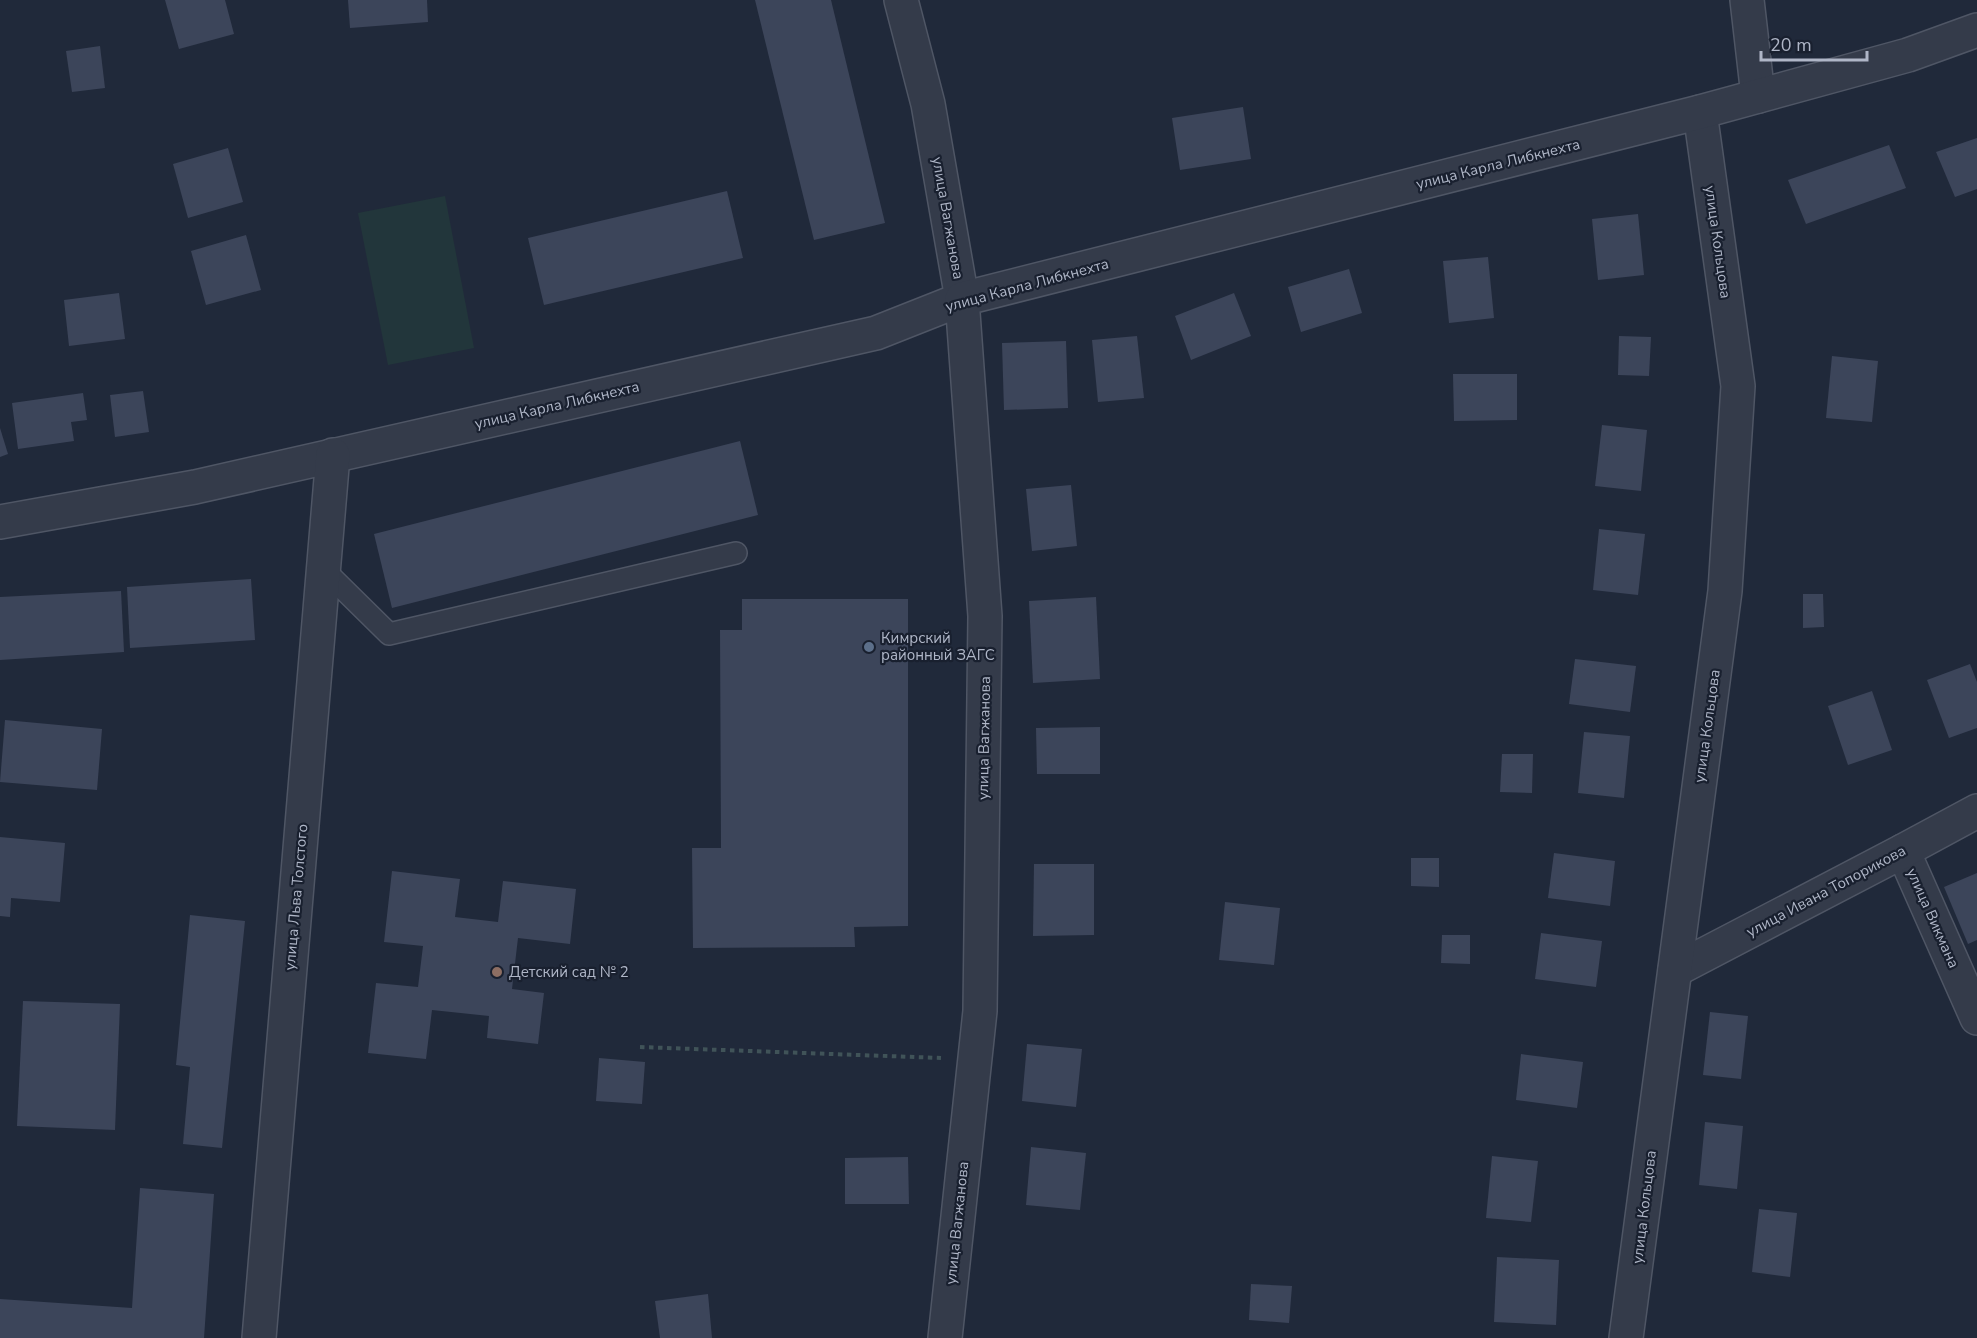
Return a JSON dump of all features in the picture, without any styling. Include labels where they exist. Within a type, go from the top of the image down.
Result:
[{"type":"street","name":"улица Вагжанова","points":[[901,0],[928,104],[963,299],[985,616],[980,1011],[945,1338]]},
{"type":"street","points":[[1747,0],[1758,96]]},
{"type":"street","name":"улица Карла Либкнехта","points":[[0,522],[195,487],[876,333],[963,299],[1700,112],[1908,55],[1977,30]]},
{"type":"street","name":"улица Кольцова","points":[[1626,1338],[1725,591],[1738,386],[1700,112]]},
{"type":"street","name":"улица Льва Толстого","points":[[259,1338],[333,456]]},
{"type":"street","name":"улица Ивана Топорикова","points":[[1675,970],[1977,811]]},
{"type":"street","name":"улица Викмана","points":[[1903,851],[1977,1018]]},
{"type":"lane","points":[[323,569],[389,634],[736,553]]},
{"type":"path","points":[[640,1047],[975,1060]]},
{"type":"green space","points":[[445,196],[474,348],[388,365],[358,213]]},
{"type":"building","points":[[165,0],[225,0],[234,34],[179,49]]},
{"type":"building","points":[[348,0],[427,0],[428,22],[350,28]]},
{"type":"building","points":[[755,0],[831,0],[885,223],[814,240]]},
{"type":"building","points":[[100,46],[105,88],[72,92],[66,51]]},
{"type":"building","points":[[1243,107],[1251,159],[1180,170],[1172,118]]},
{"type":"building","points":[[1977,138],[1977,189],[1955,197],[1936,152]]},
{"type":"building","points":[[1889,145],[1906,188],[1806,224],[1788,180]]},
{"type":"building","points":[[228,148],[243,202],[188,218],[173,164]]},
{"type":"building","points":[[727,191],[743,258],[544,305],[528,238]]},
{"type":"building","points":[[1638,214],[1644,275],[1598,280],[1592,219]]},
{"type":"building","points":[[246,235],[261,290],[206,305],[191,251]]},
{"type":"building","points":[[1488,257],[1494,318],[1449,323],[1443,261]]},
{"type":"building","points":[[1349,269],[1362,313],[1301,332],[1288,287]]},
{"type":"building","points":[[119,293],[125,339],[69,346],[64,300]]},
{"type":"building","points":[[1234,293],[1251,336],[1191,360],[1175,316]]},
{"type":"building","points":[[1137,336],[1144,398],[1098,402],[1092,340]]},
{"type":"building","points":[[1619,336],[1651,337],[1649,376],[1618,375]]},
{"type":"building","points":[[1066,341],[1068,408],[1004,410],[1002,343]]},
{"type":"building","points":[[1832,356],[1878,361],[1872,422],[1826,418]]},
{"type":"building","points":[[1453,374],[1517,374],[1517,420],[1454,421]]},
{"type":"building","points":[[143,391],[149,432],[115,437],[110,395]]},
{"type":"building","points":[[83,393],[87,420],[71,422],[74,441],[18,449],[12,403]]},
{"type":"building","points":[[1602,425],[1647,430],[1641,491],[1595,486]]},
{"type":"building","points":[[0,428],[8,454],[0,457]]},
{"type":"building","points":[[740,441],[758,515],[392,608],[374,534]]},
{"type":"building","points":[[1071,485],[1077,546],[1032,551],[1026,489]]},
{"type":"building","points":[[1599,529],[1645,534],[1638,595],[1593,590]]},
{"type":"building","points":[[251,579],[255,640],[130,648],[127,587]]},
{"type":"building","points":[[121,591],[124,652],[0,660],[0,597]]},
{"type":"building","points":[[1803,594],[1823,594],[1824,627],[1803,628]]},
{"type":"building","points":[[1096,597],[1100,679],[1033,683],[1029,601]]},
{"type":"building","points":[[742,599],[908,599],[908,926],[854,927],[855,947],[693,948],[692,848],[721,848],[720,630],[742,630]]},
{"type":"building","points":[[1575,659],[1636,666],[1630,712],[1569,704]]},
{"type":"building","points":[[1970,664],[1977,682],[1977,728],[1949,738],[1927,680]]},
{"type":"building","points":[[1872,691],[1892,750],[1848,765],[1828,706]]},
{"type":"building","points":[[5,720],[102,729],[97,790],[0,782]]},
{"type":"building","points":[[1100,727],[1100,774],[1037,774],[1036,728]]},
{"type":"building","points":[[1584,732],[1630,736],[1624,798],[1578,793]]},
{"type":"building","points":[[1502,754],[1533,754],[1532,793],[1500,792]]},
{"type":"building","points":[[0,837],[65,843],[60,902],[11,898],[10,917],[0,916]]},
{"type":"building","points":[[1554,853],[1615,861],[1610,906],[1548,898]]},
{"type":"building","points":[[1411,858],[1439,858],[1439,887],[1411,886]]},
{"type":"building","points":[[1034,864],[1094,864],[1094,935],[1033,936]]},
{"type":"building","points":[[392,871],[460,879],[455,917],[498,922],[503,881],[576,889],[570,944],[518,938],[512,989],[544,993],[538,1044],[487,1038],[489,1016],[432,1010],[426,1059],[368,1053],[376,983],[418,987],[423,946],[384,942]]},
{"type":"building","points":[[1977,873],[1977,940],[1968,944],[1944,887]]},
{"type":"building","points":[[1225,902],[1280,908],[1274,965],[1219,960]]},
{"type":"building","points":[[190,915],[245,921],[222,1148],[183,1144],[190,1067],[176,1065]]},
{"type":"building","points":[[1541,933],[1602,941],[1596,987],[1535,979]]},
{"type":"building","points":[[1442,935],[1470,935],[1470,964],[1441,963]]},
{"type":"building","points":[[23,1001],[120,1004],[115,1130],[17,1126]]},
{"type":"building","points":[[1710,1012],[1748,1016],[1741,1079],[1703,1075]]},
{"type":"building","points":[[1027,1044],[1082,1049],[1076,1107],[1022,1101]]},
{"type":"building","points":[[1521,1054],[1583,1062],[1577,1108],[1516,1100]]},
{"type":"building","points":[[599,1058],[645,1062],[642,1104],[596,1101]]},
{"type":"building","points":[[1705,1122],[1743,1126],[1737,1189],[1699,1185]]},
{"type":"building","points":[[1031,1147],[1086,1153],[1080,1210],[1026,1205]]},
{"type":"building","points":[[1492,1156],[1538,1161],[1531,1222],[1486,1218]]},
{"type":"building","points":[[908,1157],[909,1204],[845,1204],[845,1158]]},
{"type":"building","points":[[140,1188],[214,1194],[204,1338],[0,1338],[0,1299],[132,1308]]},
{"type":"building","points":[[1759,1209],[1797,1213],[1790,1277],[1752,1272]]},
{"type":"building","points":[[1497,1257],[1559,1260],[1556,1325],[1494,1322]]},
{"type":"building","points":[[1251,1284],[1292,1286],[1289,1323],[1249,1320]]},
{"type":"building","points":[[708,1294],[712,1338],[660,1338],[655,1301]]},
{"type":"place","name":"Кимрский районный ЗАГС","points":[[869,647]]},
{"type":"place","name":"Детский сад № 2","points":[[497,972]]}]
